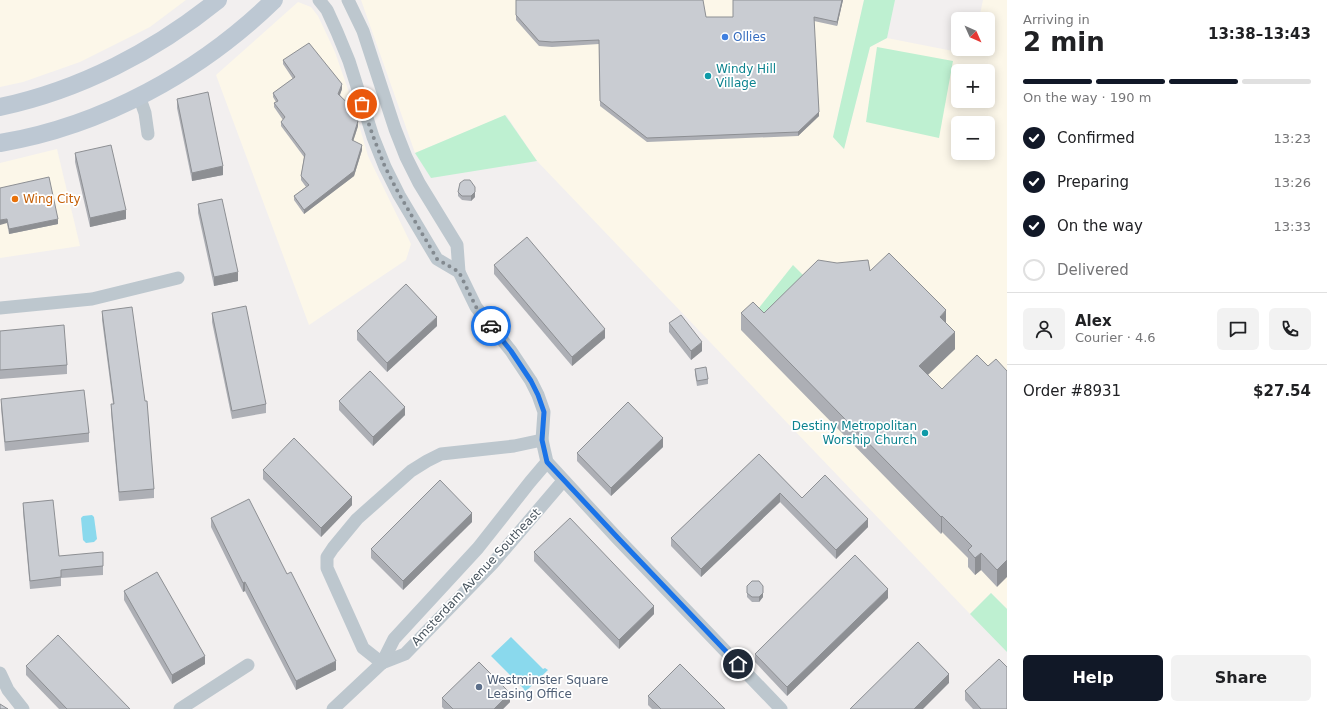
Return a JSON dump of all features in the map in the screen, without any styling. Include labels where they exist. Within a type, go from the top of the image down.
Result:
[{"type":"main road","points":[[0,107],[60,90],[118,65],[145,51],[174,33],[218,0]]},
{"type":"main road","points":[[0,143],[61,128],[107,111],[139,96],[212,52],[274,0]]},
{"type":"street","points":[[319,0],[327,10],[338,32],[385,167],[437,259],[459,272]]},
{"type":"street","points":[[348,0],[363,31],[395,129],[406,157],[419,183],[457,245],[459,272],[476,307],[511,351],[531,381],[538,395],[544,412],[542,440],[547,462],[563,481],[781,709]]},
{"type":"street","points":[[139,96],[145,113],[148,134]]},
{"type":"street","points":[[0,308],[92,299],[178,278]]},
{"type":"street","points":[[382,663],[363,648],[327,568],[327,557],[333,548],[357,519],[377,500],[411,471],[427,461],[441,454],[514,446],[542,440]]},
{"type":"street","name":"Amsterdam Avenue Southeast","points":[[333,709],[382,663],[394,639],[478,548],[547,462]]},
{"type":"street","name":"Amsterdam Avenue Southeast","points":[[382,663],[405,654],[493,563],[563,481]]},
{"type":"street","points":[[180,709],[248,665]]},
{"type":"street","points":[[0,673],[8,690],[23,709]]},
{"type":"shaded area","points":[[0,0],[186,0],[150,27],[80,62],[23,82],[0,87]]},
{"type":"shaded area","points":[[361,0],[864,0],[833,137],[844,149],[870,47],[887,38],[951,51],[951,56],[995,56],[995,12],[980,12],[983,0],[1007,0],[1007,609],[991,593],[970,614],[537,161],[506,115],[415,153]]},
{"type":"shaded area","points":[[298,2],[311,7],[318,16],[335,52],[353,104],[368,156],[411,244],[406,260],[309,325],[216,75]]},
{"type":"shaded area","points":[[57,149],[80,246],[0,258],[0,163]]},
{"type":"green space","points":[[864,0],[895,0],[887,38],[870,47],[844,149],[833,137]]},
{"type":"green space","points":[[877,47],[953,61],[952,64],[951,64],[951,72],[939,138],[866,122]]},
{"type":"green space","points":[[505,115],[537,161],[431,178],[415,153]]},
{"type":"green space","points":[[793,265],[811,283],[764,330],[751,318]]},
{"type":"green space","points":[[991,593],[1007,609],[1007,652],[970,614]]},
{"type":"water","points":[[92,515],[94,517],[97,539],[94,542],[86,543],[83,540],[81,518],[83,516]]},
{"type":"water","points":[[511,637],[543,669],[545,668],[548,670],[524,693],[522,691],[524,689],[491,656]]},
{"type":"building","name":"Windy Hill Village","points":[[516,0],[703,0],[706,17],[733,17],[733,0],[842,0],[837,22],[814,17],[819,112],[798,132],[647,138],[600,101],[599,40],[552,42],[539,41],[516,15]]},
{"type":"building","points":[[309,43],[342,84],[338,94],[354,109],[353,111],[358,121],[352,140],[362,145],[354,171],[304,210],[294,196],[309,185],[301,176],[305,154],[281,122],[285,117],[274,103],[278,101],[273,93],[295,77],[283,60]]},
{"type":"building","points":[[208,92],[223,166],[192,173],[177,99]]},
{"type":"building","points":[[111,145],[126,210],[90,218],[75,153]]},
{"type":"building","points":[[49,177],[58,219],[9,229],[7,219],[0,220],[0,188]]},
{"type":"building","points":[[464,180],[470,180],[475,187],[475,192],[471,196],[462,196],[458,192],[460,183]]},
{"type":"building","points":[[222,199],[238,272],[214,277],[198,204]]},
{"type":"building","points":[[527,237],[605,329],[572,357],[494,265]]},
{"type":"building","name":"Destiny Metropolitan Worship Church","points":[[889,253],[946,310],[940,317],[955,332],[919,366],[942,389],[977,355],[988,366],[996,359],[1007,371],[1007,560],[997,570],[981,553],[975,558],[968,550],[972,546],[942,516],[941,517],[741,313],[753,302],[764,313],[818,260],[837,263],[868,260],[870,271]]},
{"type":"building","points":[[406,284],[437,317],[387,363],[357,331]]},
{"type":"building","points":[[246,306],[266,404],[232,411],[212,313]]},
{"type":"building","points":[[132,307],[145,401],[147,401],[154,489],[119,492],[111,404],[114,404],[102,311]]},
{"type":"building","points":[[681,315],[702,342],[691,351],[669,323]]},
{"type":"building","points":[[64,325],[67,365],[0,370],[0,331]]},
{"type":"building","points":[[706,367],[708,379],[697,381],[695,369]]},
{"type":"building","points":[[370,371],[405,407],[373,437],[339,401]]},
{"type":"building","points":[[84,390],[89,433],[5,442],[1,399]]},
{"type":"building","points":[[628,402],[663,438],[611,488],[577,453]]},
{"type":"building","points":[[294,438],[352,497],[321,528],[263,470]]},
{"type":"building","points":[[759,454],[802,498],[825,475],[868,519],[836,550],[780,493],[701,569],[671,538]]},
{"type":"building","points":[[440,480],[472,513],[403,581],[371,549]]},
{"type":"building","points":[[249,499],[287,574],[291,572],[336,661],[296,681],[245,582],[243,583],[211,518]]},
{"type":"building","points":[[53,500],[59,556],[103,552],[103,566],[61,570],[61,577],[30,581],[23,503]]},
{"type":"building","points":[[570,518],[654,606],[619,640],[534,552]]},
{"type":"building","points":[[855,555],[888,589],[787,687],[755,654]]},
{"type":"building","points":[[157,572],[205,656],[172,675],[124,591]]},
{"type":"building","points":[[752,581],[759,581],[763,586],[763,593],[759,597],[752,597],[747,593],[747,586]]},
{"type":"building","points":[[58,635],[130,709],[67,709],[26,666]]},
{"type":"building","points":[[918,642],[949,674],[914,709],[850,709]]},
{"type":"building","points":[[999,659],[1007,667],[1007,709],[981,709],[965,691]]},
{"type":"building","name":"Westminster Square Leasing Office","points":[[479,662],[510,693],[494,709],[453,709],[442,698]]},
{"type":"building","points":[[680,664],[725,709],[661,709],[648,696]]},
{"type":"building","points":[[0,704],[8,709],[0,709]]},
{"type":"way so far","points":[[362,104],[385,167],[399,194],[437,259],[459,272],[476,307],[491,326]]},
{"type":"place","name":"Ollies","points":[[725,37]]},
{"type":"place","name":"Windy Hill Village","points":[[708,76]]},
{"type":"place","name":"Wing City","points":[[15,199]]},
{"type":"place","name":"Destiny Metropolitan Worship Church","points":[[925,433]]},
{"type":"place","name":"Westminster Square Leasing Office","points":[[479,687]]},
{"type":"route","points":[[491,326],[511,351],[531,381],[538,395],[544,412],[542,440],[547,462],[563,481],[738,664]]}]
